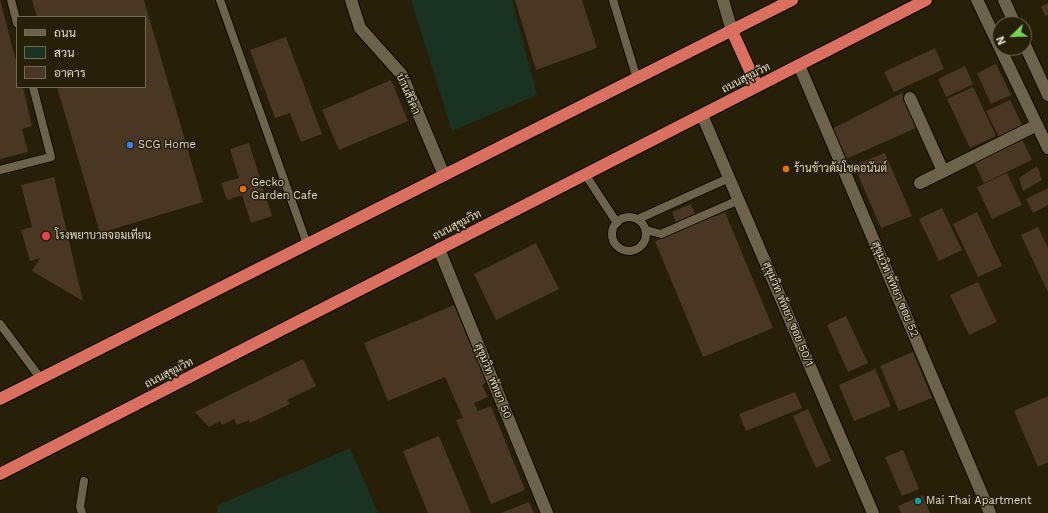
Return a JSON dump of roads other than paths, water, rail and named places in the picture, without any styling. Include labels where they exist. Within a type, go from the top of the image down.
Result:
[{"type":"highway","points":[[0,399],[792,0]]},
{"type":"highway","name":"ถนนสุขุมวิท","points":[[0,474],[926,0]]},
{"type":"highway","points":[[732,31],[757,86]]},
{"type":"street","name":"บ้านสิริคา","points":[[351,0],[360,28],[402,75],[444,175]]},
{"type":"street","points":[[723,0],[732,31]]},
{"type":"street","points":[[977,0],[1048,148]]},
{"type":"street","points":[[1004,0],[1011,16]]},
{"type":"street","points":[[1030,56],[1048,94]]},
{"type":"street","name":"สุขุมวิท พัทยา ซอย 52","points":[[799,65],[990,513]]},
{"type":"street","points":[[910,98],[943,171]]},
{"type":"street","name":"สุขุมวิท พัทยา ซอย 50/1","points":[[702,115],[873,513]]},
{"type":"street","points":[[920,183],[1037,125]]},
{"type":"street","name":"สุขุมวิท พัทยา 50","points":[[439,249],[547,513]]},
{"type":"lane","points":[[11,0],[16,19]]},
{"type":"lane","points":[[220,0],[307,244]]},
{"type":"lane","points":[[614,0],[636,79]]},
{"type":"lane","points":[[0,170],[51,157],[33,88]]},
{"type":"lane","points":[[585,174],[617,223]]},
{"type":"lane","points":[[638,219],[729,178]]},
{"type":"lane","points":[[646,230],[661,234],[739,200]]},
{"type":"lane","points":[[630,217],[638,219],[644,225],[646,230],[645,241],[642,245],[633,251],[622,250],[614,242],[613,230],[617,223],[624,218],[630,217]]},
{"type":"lane","points":[[0,324],[40,379]]},
{"type":"lane","points":[[82,513],[80,507],[84,481]]},
{"type":"place","name":"SCG Home","points":[[130,145]]},
{"type":"place","name":"ร้านข้าวต้มโชคอนันต์","points":[[786,169]]},
{"type":"place","name":"Gecko Garden Cafe","points":[[243,189]]},
{"type":"place","name":"โรงพยาบาลจอมเทียน","points":[[46,236]]},
{"type":"place","name":"Mai Thai Apartment","points":[[918,501]]}]
